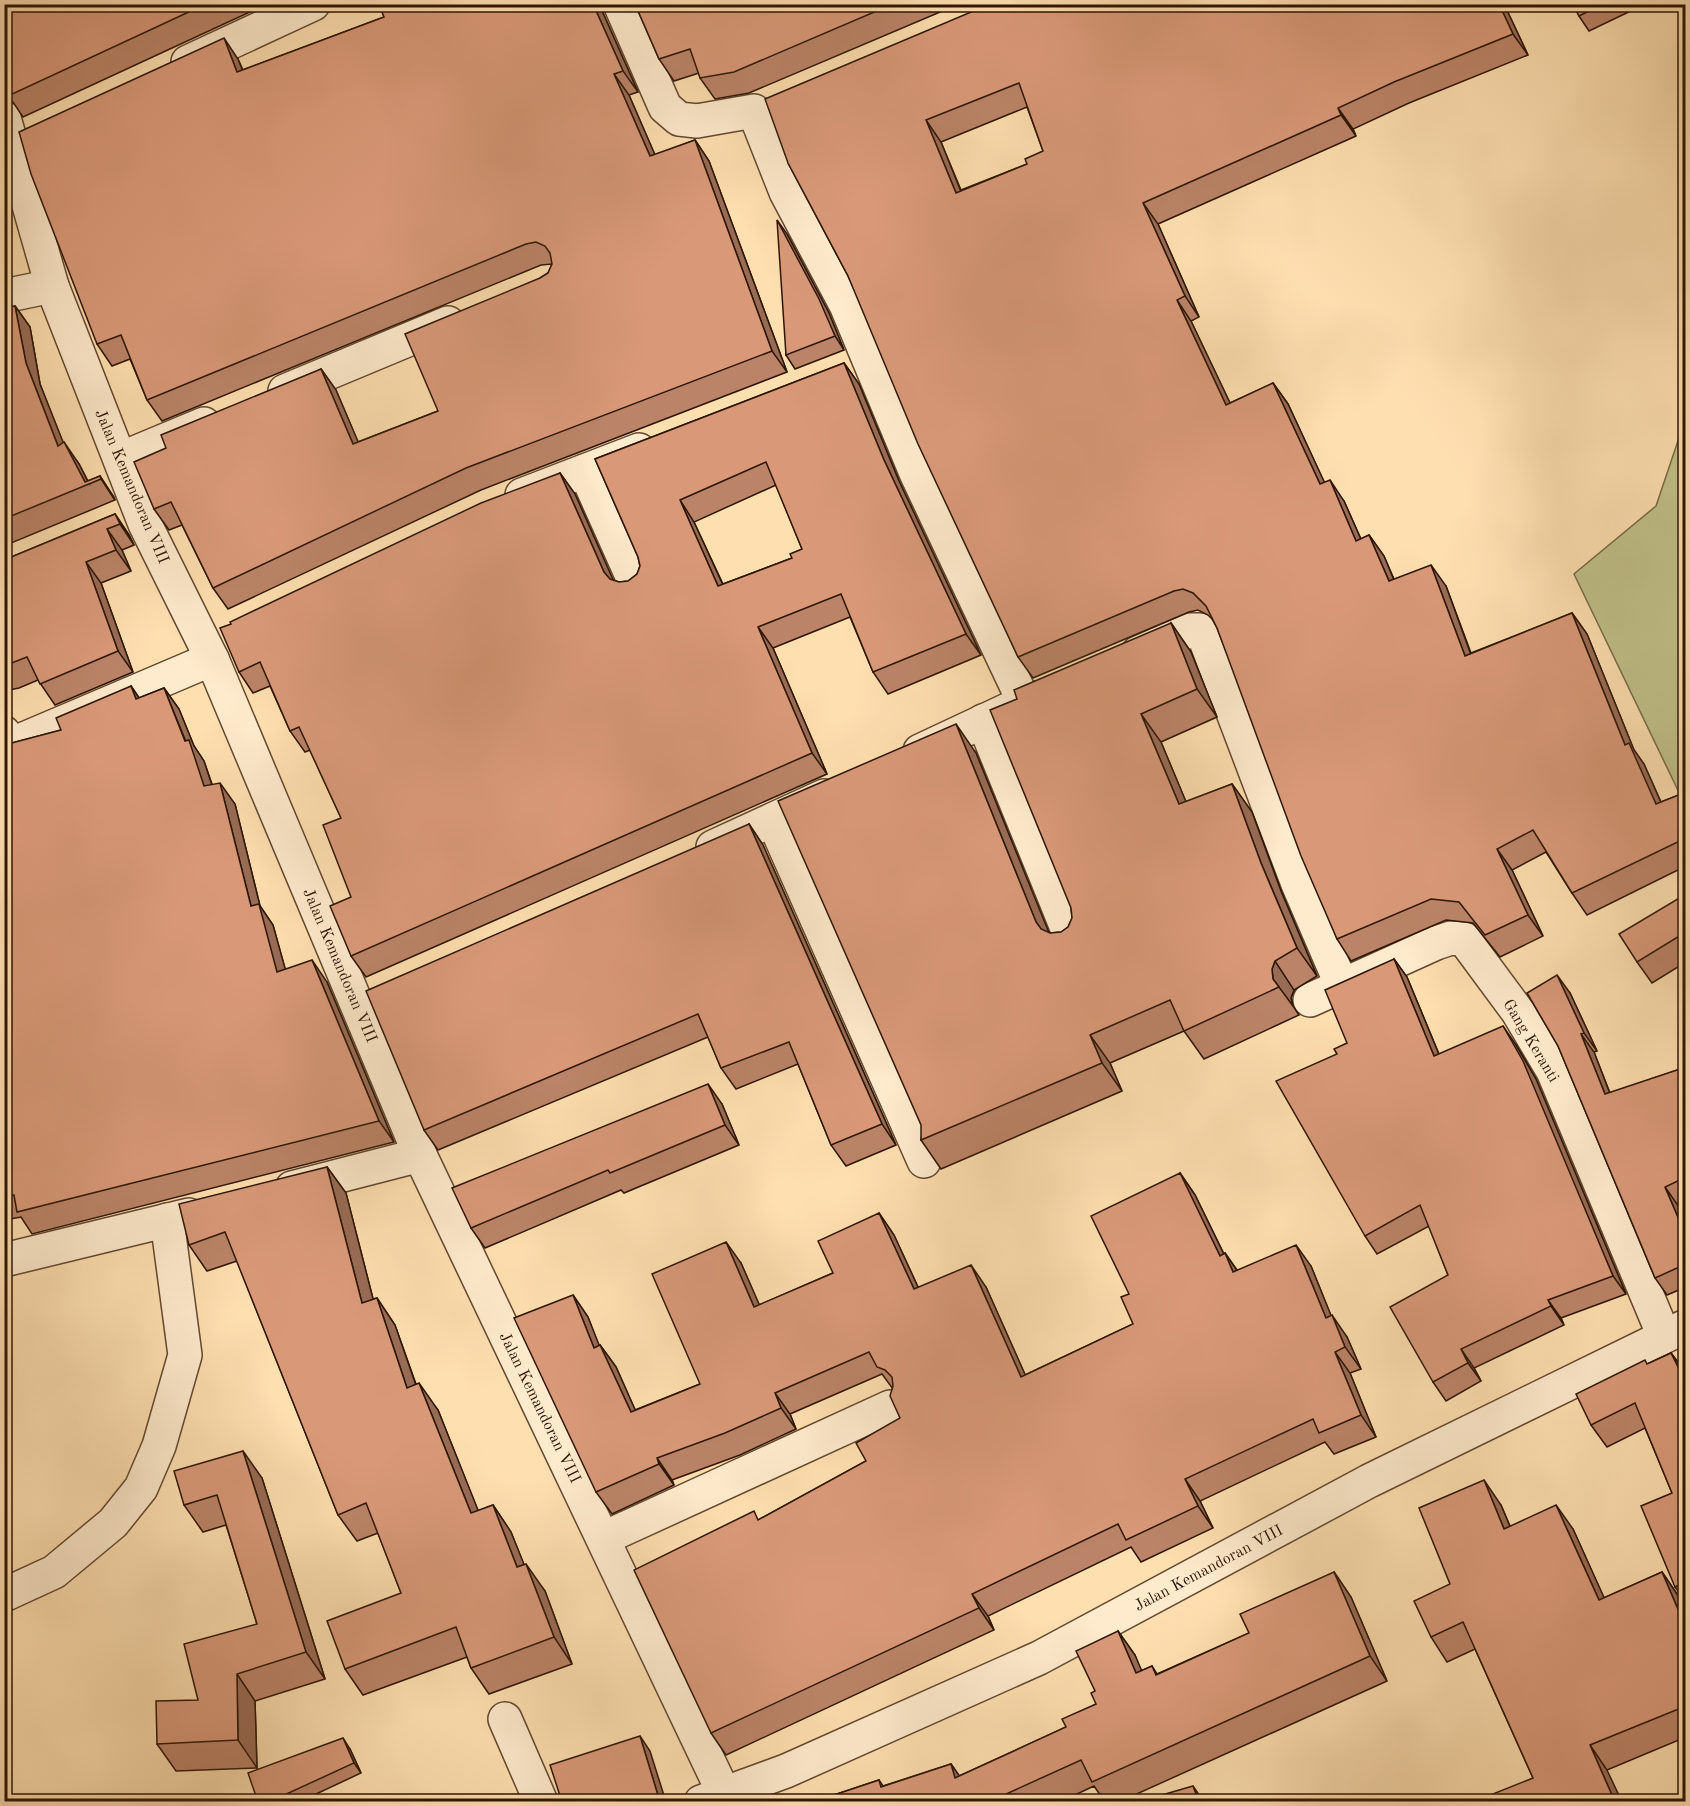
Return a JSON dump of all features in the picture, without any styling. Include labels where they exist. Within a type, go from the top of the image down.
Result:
[{"type":"street","points":[[162,74],[313,4]]},
{"type":"street","points":[[620,4],[665,107],[679,119],[697,121],[765,106],[786,192],[846,305],[916,473],[1024,702]]},
{"type":"street","points":[[8,130],[44,128]]},
{"type":"street","name":"Jalan Kemandoran VIII","points":[[8,130],[52,286],[140,510],[208,650],[367,997],[420,1155],[604,1538],[718,1798],[818,1758],[1039,1658],[1369,1481],[1675,1331]]},
{"type":"street","points":[[4,296],[52,286]]},
{"type":"street","points":[[263,400],[471,314]]},
{"type":"street","points":[[838,373],[870,360]]},
{"type":"street","points":[[120,459],[230,414]]},
{"type":"street","points":[[499,503],[667,439]]},
{"type":"street","points":[[585,471],[636,585]]},
{"type":"street","points":[[109,523],[140,510]]},
{"type":"street","points":[[4,733],[11,741],[17,742],[208,650],[235,626]]},
{"type":"street","points":[[1109,665],[1191,630],[1200,630],[1298,884],[1342,986]]},
{"type":"street","points":[[888,766],[1056,688]]},
{"type":"street","points":[[983,722],[1073,943]]},
{"type":"street","points":[[685,858],[846,786]]},
{"type":"street","points":[[773,820],[924,1161]]},
{"type":"street","name":"Gang Keranti","points":[[1310,999],[1436,943],[1451,938],[1464,939],[1518,1012],[1553,1071],[1675,1331]]},
{"type":"street","points":[[259,1197],[420,1155]]},
{"type":"street","points":[[4,1260],[213,1208]]},
{"type":"street","points":[[4,1595],[54,1572],[113,1523],[141,1488],[159,1446],[185,1355],[168,1220]]},
{"type":"street","points":[[604,1538],[891,1407]]},
{"type":"street","points":[[505,1719],[541,1802]]},
{"type":"green space","points":[[1685,420],[1685,805],[1574,574],[1656,506]]},
{"type":"building","points":[[4,4],[206,4],[8,96],[4,88]]},
{"type":"building","points":[[379,4],[593,4],[623,71],[614,74],[650,156],[695,140],[772,351],[466,468],[213,588],[171,502],[154,509],[134,462],[166,448],[161,435],[321,369],[353,444],[438,411],[405,334],[540,278],[548,273],[552,264],[550,253],[545,246],[536,242],[526,244],[147,400],[121,335],[97,344],[31,174],[19,132],[224,38],[237,72],[384,17]]},
{"type":"building","points":[[635,4],[893,4],[734,72],[700,78],[690,49],[659,59]]},
{"type":"building","points":[[990,4],[1499,4],[1513,34],[1394,82],[1338,108],[1341,115],[1143,203],[1185,296],[1177,300],[1226,405],[1273,383],[1320,484],[1330,480],[1356,541],[1369,535],[1389,581],[1431,565],[1465,656],[1572,613],[1625,745],[1629,743],[1656,804],[1686,792],[1686,838],[1572,893],[1533,830],[1497,849],[1528,915],[1485,935],[1459,902],[1431,899],[1337,939],[1301,856],[1217,628],[1206,606],[1193,593],[1183,589],[1174,591],[1018,657],[918,444],[848,276],[788,163],[765,99]],"holes":[[[1019,83],[1043,151],[1025,159],[1027,164],[956,193],[926,120]]]},
{"type":"building","points":[[1573,4],[1603,4],[1579,16]]},
{"type":"building","points":[[777,220],[819,299],[835,336],[786,355]]},
{"type":"building","points":[[15,306],[26,363],[58,446],[64,442],[85,482],[100,476],[101,479],[4,519],[4,308]]},
{"type":"building","points":[[844,363],[884,460],[966,634],[873,672],[841,594],[758,627],[812,753],[351,956],[330,906],[351,897],[323,825],[341,818],[299,727],[290,731],[260,662],[239,672],[220,628],[481,503],[560,473],[604,572],[610,579],[619,582],[628,581],[637,574],[640,566],[638,557],[595,459]],"holes":[[[766,462],[802,549],[790,554],[792,558],[718,586],[680,500]]]},
{"type":"building","points":[[115,514],[120,524],[107,529],[116,550],[86,562],[118,651],[40,684],[27,657],[4,666],[4,560]]},
{"type":"building","points":[[1171,623],[1197,689],[1141,714],[1179,804],[1232,784],[1261,863],[1297,948],[1275,961],[1272,969],[1273,979],[1279,987],[1184,1031],[1170,1000],[1090,1035],[1102,1063],[921,1140],[921,1125],[778,801],[956,724],[1036,922],[1041,929],[1050,933],[1061,932],[1068,927],[1072,918],[1071,908],[990,710],[1017,699],[1014,690]]},
{"type":"building","points":[[131,686],[136,699],[164,688],[185,741],[189,740],[204,786],[220,783],[251,906],[259,904],[277,972],[312,960],[379,1121],[17,1212],[14,1195],[4,1196],[4,745],[61,730],[56,718]]},
{"type":"building","points":[[749,824],[882,1124],[831,1145],[789,1042],[721,1068],[698,1014],[424,1130],[366,991]]},
{"type":"building","points":[[1686,894],[1686,932],[1637,962],[1619,934]]},
{"type":"building","points":[[1394,959],[1434,1056],[1503,1026],[1523,1061],[1613,1276],[1548,1300],[1551,1306],[1461,1349],[1468,1363],[1433,1382],[1390,1307],[1448,1275],[1420,1205],[1365,1236],[1276,1081],[1337,1054],[1334,1049],[1347,1043],[1325,990]]},
{"type":"building","points":[[1557,975],[1584,1033],[1581,1034],[1605,1094],[1686,1067],[1686,1177],[1665,1187],[1686,1236],[1686,1264],[1655,1278],[1558,1046],[1527,993]]},
{"type":"building","points":[[708,1084],[725,1125],[610,1173],[608,1170],[471,1228],[452,1188]]},
{"type":"building","points":[[327,1167],[362,1303],[377,1298],[407,1388],[419,1383],[471,1513],[493,1505],[517,1567],[526,1564],[554,1637],[471,1668],[456,1627],[345,1669],[327,1621],[401,1593],[366,1503],[338,1515],[225,1232],[189,1245],[179,1204]]},
{"type":"building","points":[[1180,1173],[1220,1256],[1225,1253],[1233,1272],[1296,1245],[1326,1318],[1332,1315],[1345,1347],[1335,1352],[1361,1415],[1319,1433],[1313,1419],[1185,1479],[1198,1506],[1126,1540],[1118,1524],[972,1594],[979,1608],[711,1733],[634,1570],[754,1511],[758,1520],[866,1461],[856,1443],[900,1418],[890,1396],[893,1386],[892,1377],[885,1370],[877,1367],[869,1352],[775,1393],[781,1408],[725,1433],[657,1458],[659,1464],[596,1492],[514,1318],[573,1295],[594,1348],[600,1345],[631,1412],[700,1384],[652,1274],[726,1242],[754,1307],[833,1273],[818,1241],[879,1213],[914,1289],[971,1265],[1021,1377],[1133,1324],[1121,1297],[1129,1294],[1091,1216]]},
{"type":"building","points":[[1671,1353],[1686,1383],[1686,1582],[1675,1587],[1641,1506],[1672,1493],[1635,1403],[1591,1425],[1576,1394],[1645,1360],[1647,1364]]},
{"type":"building","points":[[243,1451],[306,1652],[237,1674],[238,1740],[157,1744],[156,1701],[198,1700],[184,1644],[257,1624],[217,1495],[184,1505],[174,1471]]},
{"type":"building","points":[[1484,1480],[1504,1529],[1556,1505],[1599,1600],[1662,1572],[1686,1628],[1686,1706],[1590,1745],[1615,1802],[1473,1802],[1533,1778],[1463,1622],[1431,1637],[1414,1601],[1450,1584],[1419,1508]]},
{"type":"building","points":[[1334,1572],[1370,1656],[1092,1782],[1081,1760],[1006,1794],[1010,1802],[813,1802],[879,1780],[881,1787],[951,1764],[955,1778],[1066,1727],[1062,1719],[1096,1704],[1091,1693],[1095,1691],[1076,1651],[1118,1631],[1136,1673],[1152,1666],[1156,1675],[1249,1633],[1240,1614]]},
{"type":"building","points":[[640,1736],[660,1802],[562,1802],[550,1765]]},
{"type":"building","points":[[343,1738],[354,1763],[269,1802],[258,1802],[248,1773]]},
{"type":"building","points":[[1193,1786],[1199,1802],[1138,1802]]}]
